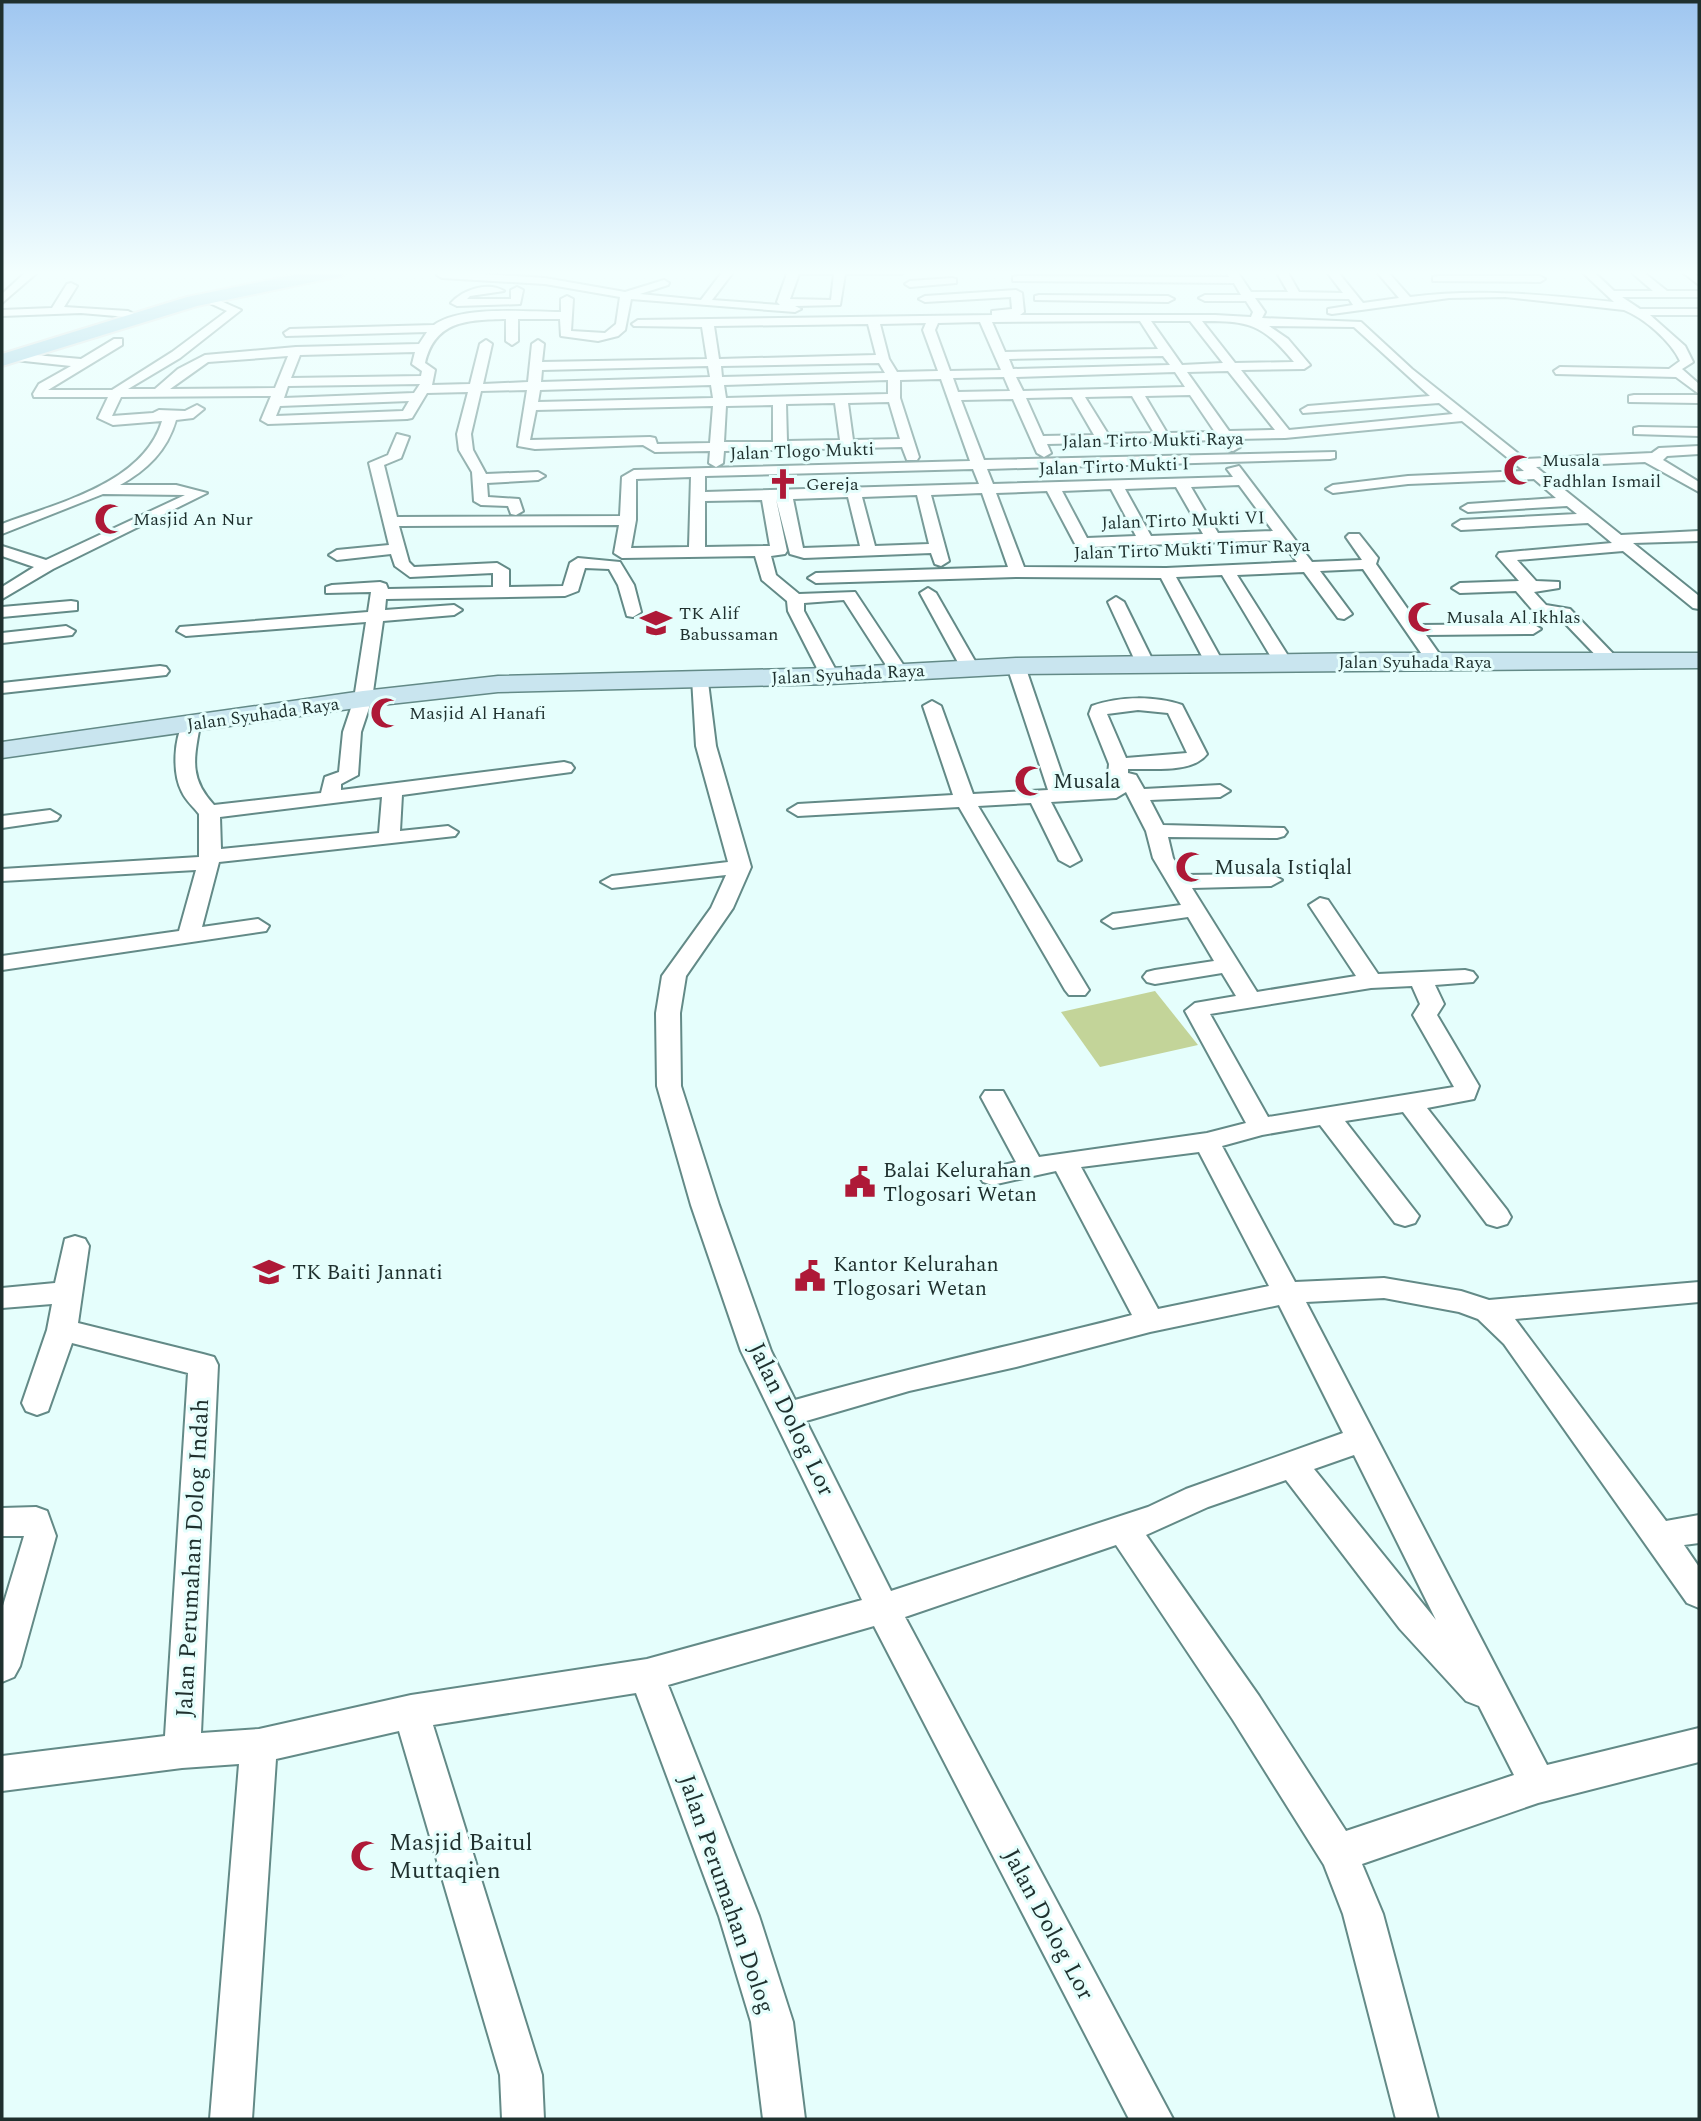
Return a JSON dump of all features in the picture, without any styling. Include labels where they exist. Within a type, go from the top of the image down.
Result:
[{"type":"street","points":[[71,370],[44,387],[39,394],[162,394],[225,381],[277,392],[1177,370],[1196,391],[1226,435],[1243,481],[1344,614]]},
{"type":"street","points":[[152,370],[117,392],[106,416],[108,420],[188,415],[197,409]]},
{"type":"street","points":[[162,394],[188,370]]},
{"type":"street","points":[[225,381],[231,370]]},
{"type":"street","points":[[287,370],[268,420],[407,415],[429,370]]},
{"type":"street","points":[[277,392],[337,370]]},
{"type":"street","points":[[365,370],[422,389]]},
{"type":"street","points":[[484,370],[466,421],[464,444],[480,479],[481,502],[514,502],[516,511]]},
{"type":"street","points":[[536,370],[531,407],[522,438],[526,445],[589,424],[652,423]]},
{"type":"street","points":[[716,473],[720,447],[717,370]]},
{"type":"street","points":[[889,370],[894,378],[894,398],[915,467]]},
{"type":"street","points":[[944,370],[1018,572]]},
{"type":"street","points":[[1008,370],[1040,440],[1047,462]]},
{"type":"street","points":[[1236,370],[1284,431]]},
{"type":"street","points":[[1407,370],[1699,604]]},
{"type":"street","points":[[1676,370],[1699,390]]},
{"type":"street","points":[[1560,371],[1678,373]]},
{"type":"street","points":[[953,396],[1196,391]]},
{"type":"street","points":[[1137,393],[1163,437]]},
{"type":"street","points":[[6,524],[102,490],[145,465],[169,428],[164,417],[162,394]]},
{"type":"street","points":[[1077,395],[1104,439]]},
{"type":"street","points":[[531,407],[589,424],[652,423],[720,403],[894,398]]},
{"type":"street","points":[[1308,410],[1443,399]]},
{"type":"street","points":[[1634,399],[1699,399]]},
{"type":"street","points":[[841,401],[847,444]]},
{"type":"street","points":[[779,402],[780,446]]},
{"type":"street","points":[[1040,440],[1226,435],[1465,417]]},
{"type":"street","points":[[652,423],[650,446],[655,448],[908,443]]},
{"type":"street","points":[[1639,431],[1699,432]]},
{"type":"street","points":[[330,798],[332,781],[348,775],[351,768],[352,732],[363,699],[367,655],[376,615],[391,572],[388,522],[376,463],[396,456],[402,438]]},
{"type":"street","points":[[1654,458],[1659,452],[1699,450]]},
{"type":"street","name":"Jalan Tirto Mukti Raya","points":[[977,465],[1325,455],[1333,473]]},
{"type":"street","points":[[1524,463],[1654,458],[1699,488]]},
{"type":"street","name":"Jalan Tlogo Mukti","points":[[628,520],[629,477],[638,473],[977,465]]},
{"type":"street","points":[[697,552],[698,473]]},
{"type":"street","points":[[1333,489],[1421,480],[1538,475]]},
{"type":"street","points":[[480,479],[538,477]]},
{"type":"street","name":"Jalan Tirto Mukti I","points":[[699,496],[1243,481]]},
{"type":"street","points":[[1181,483],[1214,538]]},
{"type":"street","points":[[1116,485],[1146,541]]},
{"type":"street","points":[[1052,486],[1098,572]]},
{"type":"street","points":[[5,588],[200,493],[176,489],[102,490]]},
{"type":"street","points":[[923,490],[944,574]]},
{"type":"street","points":[[854,492],[869,552]]},
{"type":"street","points":[[337,555],[391,572],[501,590],[571,589],[578,564],[697,552],[779,551],[768,494]]},
{"type":"street","points":[[785,494],[796,551],[869,552],[937,548]]},
{"type":"street","points":[[1468,508],[1571,501]]},
{"type":"street","points":[[1461,525],[1592,518]]},
{"type":"street","points":[[388,522],[628,520],[618,559],[633,612]]},
{"type":"street","name":"Jalan Tirto Mukti VI","points":[[1083,543],[1284,535]]},
{"type":"street","points":[[1532,586],[1505,556],[1699,536]]},
{"type":"street","points":[[1354,537],[1370,558],[1368,564],[1437,662]]},
{"type":"street","points":[[2,551],[47,566]]},
{"type":"street","points":[[762,553],[768,577],[795,599],[849,594],[899,672]]},
{"type":"street","name":"Jalan Tirto Mukti Timur Raya","points":[[816,578],[1018,572],[1166,573],[1368,564]]},
{"type":"street","points":[[332,590],[391,572],[497,568],[501,570],[501,590]]},
{"type":"street","points":[[1226,569],[1283,662]]},
{"type":"street","points":[[1166,573],[1215,664]]},
{"type":"street","points":[[1460,588],[1553,585]]},
{"type":"street","points":[[1532,586],[1524,591],[1539,608],[1564,613],[1612,662]]},
{"type":"street","points":[[928,593],[970,668]]},
{"type":"street","points":[[795,599],[796,611],[830,676]]},
{"type":"street","points":[[1116,602],[1146,665]]},
{"type":"street","points":[[2,612],[71,606]]},
{"type":"street","points":[[186,631],[454,610]]},
{"type":"street","points":[[1416,630],[1533,629]]},
{"type":"street","points":[[2,638],[66,631]]},
{"type":"street","name":"Jalan Syuhada Raya","points":[[2,750],[363,699],[498,684],[830,676],[1016,666],[1699,661]]},
{"type":"street","points":[[1016,666],[1059,794]]},
{"type":"street","points":[[2,688],[160,671]]},
{"type":"street","points":[[612,882],[740,867],[706,746],[701,678]]},
{"type":"street","points":[[932,706],[965,800],[1077,990]]},
{"type":"street","points":[[798,810],[1038,796],[1125,783],[1197,754],[1176,709],[1168,706],[1131,706],[1099,710],[1098,714],[1125,783],[1150,853]]},
{"type":"street","points":[[189,936],[208,860],[209,812],[193,796],[185,780],[191,725]]},
{"type":"street","points":[[209,812],[564,768]]},
{"type":"street","points":[[1125,783],[1220,791]]},
{"type":"street","points":[[1125,783],[1156,831],[1163,858],[1251,1000]]},
{"type":"street","points":[[389,837],[392,790]]},
{"type":"street","points":[[1038,796],[1070,860]]},
{"type":"street","points":[[2,822],[50,816]]},
{"type":"street","points":[[1156,831],[1277,832]]},
{"type":"street","points":[[2,875],[208,860],[448,832]]},
{"type":"street","name":"Jalan Dolog Lor","points":[[740,867],[722,908],[674,976],[668,1013],[669,1086],[710,1222],[756,1351],[883,1609],[1152,2119]]},
{"type":"street","points":[[1178,882],[1271,880]]},
{"type":"street","points":[[1320,905],[1371,981]]},
{"type":"street","points":[[1113,921],[1195,909]]},
{"type":"street","points":[[2,963],[258,926]]},
{"type":"street","points":[[1155,977],[1229,965]]},
{"type":"street","points":[[1261,1127],[1197,1011],[1371,981],[1465,977]]},
{"type":"street","points":[[992,1176],[1064,1160],[1207,1142],[1261,1127],[1408,1101],[1455,1096],[1468,1090],[1425,1015],[1433,1004],[1420,978]]},
{"type":"street","points":[[994,1097],[1032,1167]]},
{"type":"street","points":[[1408,1101],[1496,1217]]},
{"type":"street","points":[[1326,1115],[1405,1216]]},
{"type":"street","points":[[1207,1142],[1363,1439],[1538,1785]]},
{"type":"street","points":[[1064,1160],[1150,1321]]},
{"type":"street","points":[[37,1403],[62,1330],[75,1245]]},
{"type":"street","points":[[787,1413],[909,1379],[1016,1356],[1150,1321],[1287,1293],[1384,1288],[1461,1302],[1488,1311],[1699,1292]]},
{"type":"street","points":[[2,1298],[68,1292]]},
{"type":"street","points":[[1488,1311],[1514,1336],[1699,1593]]},
{"type":"street","name":"Jalan Perumahan Dolog Indah","points":[[62,1330],[203,1365],[182,1751]]},
{"type":"street","points":[[2,1774],[182,1751],[259,1746],[411,1712],[647,1675],[883,1609],[1123,1528],[1363,1439]]},
{"type":"street","points":[[1292,1464],[1412,1618],[1500,1713]]},
{"type":"street","points":[[2,1522],[36,1521],[40,1536],[2,1662]]},
{"type":"street","points":[[1123,1528],[1246,1708],[1338,1853],[1363,1914],[1417,2119]]},
{"type":"street","points":[[1658,1535],[1699,1529]]},
{"type":"street","name":"Jalan Perumahan Dolog","points":[[647,1675],[739,1916],[772,2022],[784,2119]]},
{"type":"street","points":[[411,1712],[521,2075],[523,2119]]},
{"type":"street","points":[[1338,1853],[1538,1785],[1699,1745]]},
{"type":"street","points":[[231,2119],[259,1746]]},
{"type":"green space","points":[[1155,991],[1198,1045],[1100,1067],[1061,1012]]},
{"type":"place","name":"Musala Fadhlan Ismail","points":[[1519,470]]},
{"type":"place","name":"Gereja","points":[[783,484]]},
{"type":"place","name":"Masjid An Nur","points":[[110,519]]},
{"type":"place","name":"Musala Al Ikhlas","points":[[1423,617]]},
{"type":"place","name":"TK Alif Babussaman","points":[[656,623]]},
{"type":"place","name":"Masjid Al Hanafi","points":[[386,713]]},
{"type":"place","name":"Musala","points":[[1030,781]]},
{"type":"place","name":"Musala Istiqlal","points":[[1191,867]]},
{"type":"place","name":"Balai Kelurahan Tlogosari Wetan","points":[[860,1182]]},
{"type":"place","name":"TK Baiti Jannati","points":[[269,1272]]},
{"type":"place","name":"Kantor Kelurahan Tlogosari Wetan","points":[[810,1276]]},
{"type":"place","name":"Masjid Baitul Muttaqien","points":[[366,1856]]}]
